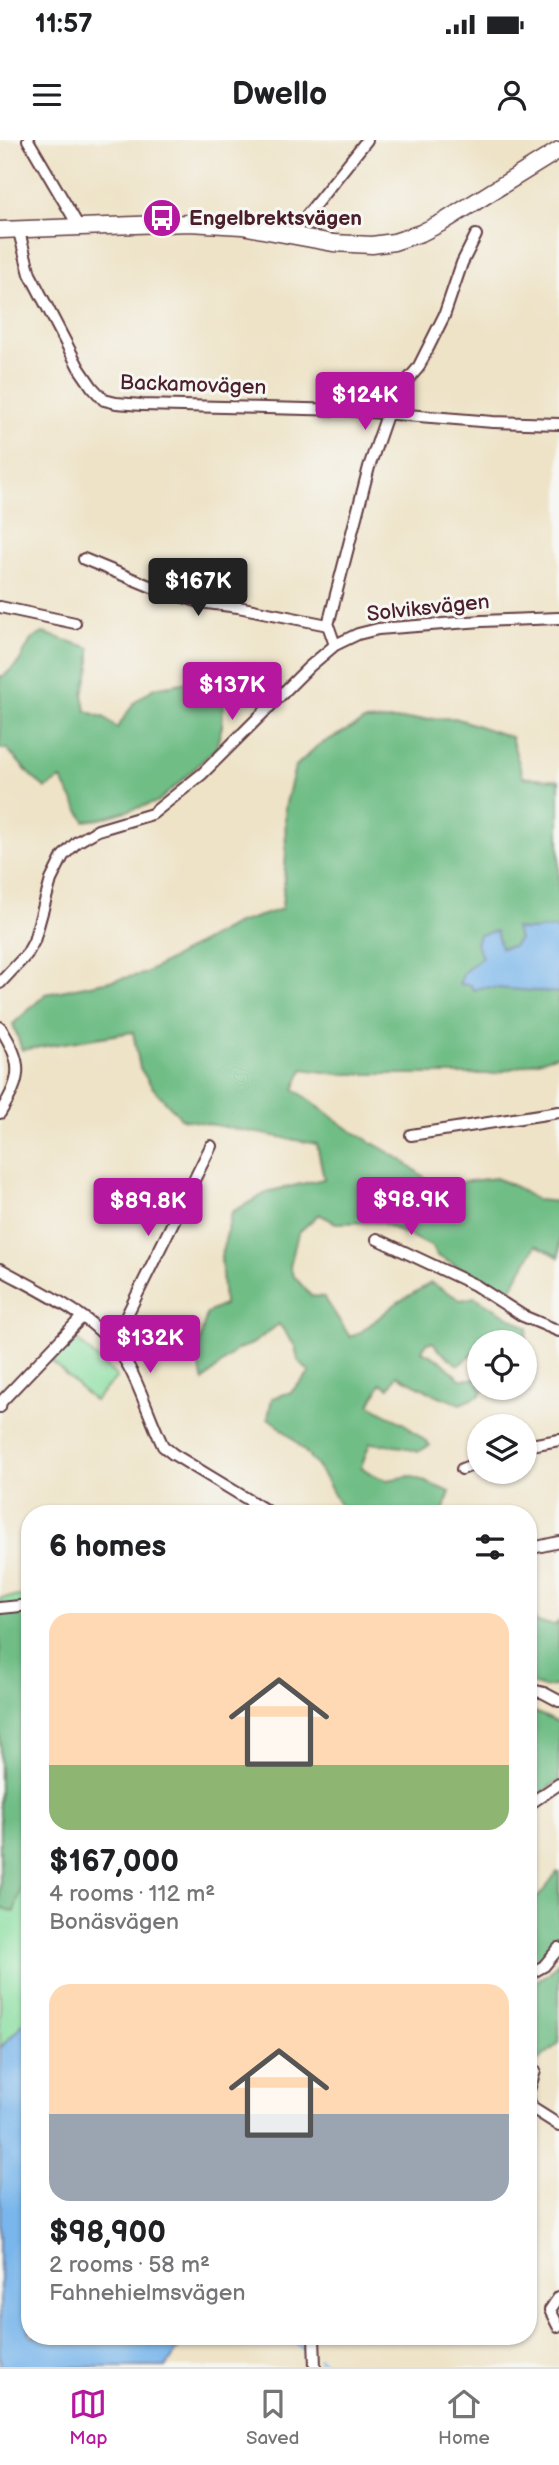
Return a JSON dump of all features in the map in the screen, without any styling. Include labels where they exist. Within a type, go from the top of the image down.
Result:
[{"type":"street","points":[[28,140],[79,227]]},
{"type":"street","points":[[291,235],[367,140]]},
{"type":"street","points":[[0,230],[167,222],[242,226],[352,245],[394,242],[443,222],[559,150]]},
{"type":"street","name":"Backamovägen","points":[[18,228],[30,274],[79,368],[104,400],[142,405],[388,412],[494,422],[559,424]]},
{"type":"street","points":[[335,645],[328,625],[369,467],[388,412],[401,388],[418,368],[444,316],[462,263],[476,235]]},
{"type":"street","points":[[84,559],[152,587],[200,602],[328,625]]},
{"type":"street","points":[[0,607],[75,623]]},
{"type":"street","name":"Solviksvägen","points":[[0,983],[27,954],[34,941],[51,880],[63,856],[76,842],[98,830],[152,814],[202,774],[309,667],[335,645],[358,634],[378,629],[559,618]]},
{"type":"street","points":[[0,1027],[14,1048],[19,1064],[18,1081],[0,1113]]},
{"type":"street","points":[[411,1135],[559,1112]]},
{"type":"street","points":[[113,1343],[211,1146]]},
{"type":"street","points":[[377,1240],[475,1285],[523,1316],[559,1331]]},
{"type":"street","points":[[0,1269],[82,1317],[113,1343],[130,1369],[163,1446],[256,1505]]},
{"type":"street","points":[[0,1407],[1,1402],[82,1317]]},
{"type":"street","points":[[537,1444],[559,1440]]},
{"type":"street","points":[[462,1469],[467,1467]]},
{"type":"street","points":[[537,1547],[559,1542]]},
{"type":"street","points":[[0,1608],[21,1606]]},
{"type":"street","points":[[544,1693],[559,1689]]},
{"type":"street","points":[[537,1691],[559,1700]]},
{"type":"street","points":[[537,1799],[559,1784]]},
{"type":"street","points":[[537,1970],[544,1966],[559,1948]]},
{"type":"street","points":[[537,2111],[559,2125]]},
{"type":"street","points":[[558,2326],[550,2310],[559,2297]]},
{"type":"street","points":[[314,2345],[315,2367]]},
{"type":"green space","points":[[43,633],[90,648],[90,667],[83,694],[86,711],[105,718],[117,728],[134,703],[154,688],[194,681],[224,688],[222,726],[216,748],[157,802],[85,821],[61,779],[46,788],[33,778],[7,749],[0,749],[0,676],[4,676],[19,662],[31,640]]},
{"type":"green space","points":[[455,718],[511,737],[523,777],[559,780],[559,1055],[493,1074],[338,1074],[303,1069],[294,1089],[350,1130],[402,1160],[434,1185],[496,1178],[537,1200],[559,1202],[559,1257],[536,1245],[509,1292],[437,1256],[431,1246],[380,1222],[336,1223],[319,1214],[298,1233],[290,1266],[293,1275],[311,1296],[324,1297],[350,1337],[361,1332],[398,1302],[431,1283],[461,1300],[475,1297],[528,1328],[467,1330],[467,1359],[458,1365],[433,1342],[426,1343],[422,1351],[441,1361],[460,1379],[467,1379],[467,1400],[470,1400],[460,1404],[397,1375],[389,1388],[381,1383],[370,1405],[406,1425],[430,1445],[418,1452],[403,1447],[370,1443],[361,1467],[387,1480],[411,1476],[450,1492],[445,1505],[340,1505],[311,1459],[291,1437],[268,1418],[272,1398],[291,1392],[310,1373],[298,1360],[295,1346],[279,1324],[252,1344],[236,1350],[203,1381],[199,1363],[201,1339],[207,1313],[224,1305],[221,1256],[232,1212],[270,1191],[324,1179],[317,1144],[182,1119],[152,1087],[140,1068],[133,1032],[22,1050],[13,1024],[46,994],[144,974],[235,924],[282,909],[286,853],[285,807],[295,767],[317,746],[364,721]]},
{"type":"green space","points":[[74,1337],[117,1377],[94,1401],[51,1361]]},
{"type":"green space","points":[[21,1596],[21,2269],[0,2296],[0,1598]]},
{"type":"green space","points":[[21,1606],[21,1889],[14,1912],[0,1908],[0,1608]]},
{"type":"green space","points":[[559,1621],[559,1685],[544,1688],[537,1686],[537,1622],[555,1625]]},
{"type":"green space","points":[[537,1713],[559,1723],[559,1781],[537,1796]]},
{"type":"green space","points":[[559,1872],[559,1940],[537,1962],[537,1898]]},
{"type":"green space","points":[[559,1961],[559,2043],[537,2061],[537,1981],[550,1972]]},
{"type":"water","points":[[515,928],[559,930],[559,993],[483,987],[473,990],[471,985],[459,984],[464,972],[482,957],[476,944],[479,935],[496,931],[501,948],[513,946],[519,939]]},
{"type":"water","points":[[21,2026],[21,2345],[181,2345],[166,2367],[0,2367],[0,2048]]},
{"type":"waterway","points":[[298,2345],[308,2352]]},
{"type":"waterway","points":[[319,2359],[328,2367]]},
{"type":"place","name":"Engelbrektsvägen","points":[[162,218]]}]
